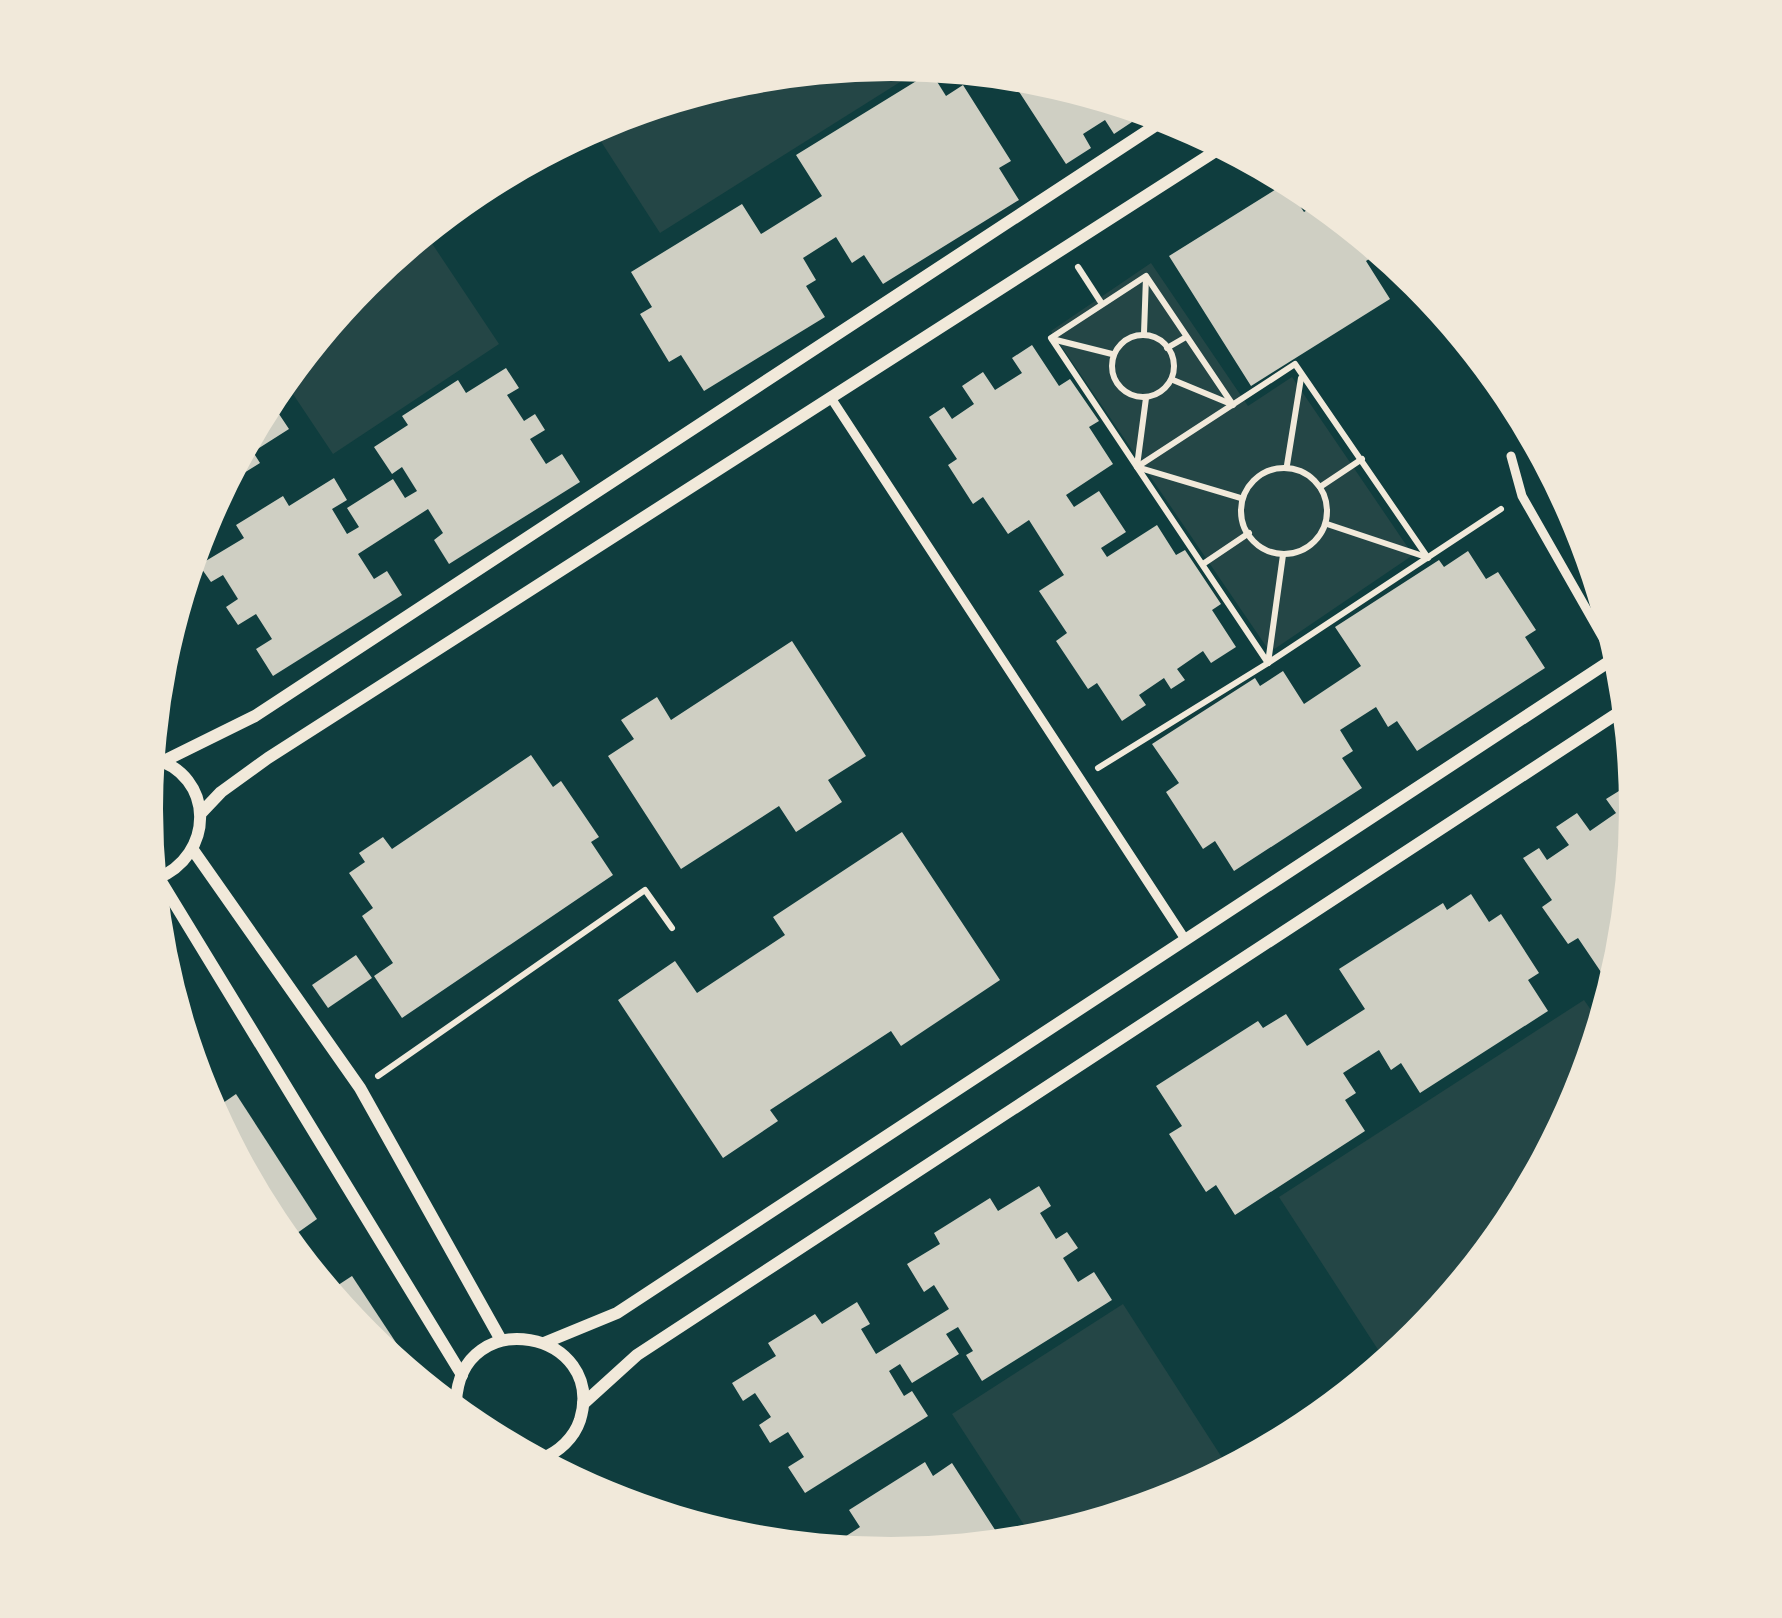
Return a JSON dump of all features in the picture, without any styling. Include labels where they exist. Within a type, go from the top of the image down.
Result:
[{"type":"street","points":[[165,756],[255,716],[1150,129]]},
{"type":"street","points":[[202,812],[244,774],[1209,154]]},
{"type":"street","points":[[544,1343],[617,1313],[1604,665]]},
{"type":"street","points":[[552,1453],[568,1440],[583,1404],[637,1354],[1613,716]]},
{"type":"street","points":[[165,763],[182,773],[195,790],[202,812],[193,850],[166,874]]},
{"type":"street","points":[[193,850],[361,1088],[501,1340]]},
{"type":"street","points":[[168,896],[462,1375]]},
{"type":"street","points":[[458,1394],[462,1375],[478,1354],[501,1340],[525,1338],[544,1343],[571,1364],[583,1404]]},
{"type":"lane","points":[[831,398],[1185,939]]},
{"type":"lane","points":[[1511,455],[1522,496],[1595,623]]},
{"type":"path","points":[[1065,247],[1102,304]]},
{"type":"path","points":[[1051,338],[1146,276]]},
{"type":"path","points":[[1144,333],[1146,276]]},
{"type":"path","points":[[1146,276],[1232,405]]},
{"type":"path","points":[[1144,333],[1156,337],[1173,362],[1173,380],[1145,398],[1125,391],[1117,380],[1112,354],[1144,333]]},
{"type":"path","points":[[1167,348],[1186,337]]},
{"type":"path","points":[[1051,338],[1112,354]]},
{"type":"path","points":[[1051,338],[1268,663]]},
{"type":"path","points":[[1137,466],[1295,364],[1428,558]]},
{"type":"path","points":[[1287,465],[1302,374]]},
{"type":"path","points":[[1173,380],[1232,405]]},
{"type":"path","points":[[1137,466],[1145,398]]},
{"type":"path","points":[[1319,488],[1362,459]]},
{"type":"path","points":[[1287,465],[1304,471],[1319,488],[1327,524],[1308,546],[1282,555],[1271,553],[1249,533],[1240,512],[1241,498],[1257,477],[1287,465]]},
{"type":"path","points":[[1137,466],[1241,498]]},
{"type":"path","points":[[1080,779],[1268,663],[1522,496]]},
{"type":"path","points":[[1327,524],[1428,558]]},
{"type":"path","points":[[1203,564],[1249,533]]},
{"type":"path","points":[[1268,663],[1282,555]]},
{"type":"path","points":[[361,1088],[645,890],[672,928]]},
{"type":"shaded area","points":[[901,81],[660,233],[601,141],[749,95],[796,87]]},
{"type":"shaded area","points":[[432,244],[499,344],[333,454],[293,394],[376,294]]},
{"type":"shaded area","points":[[1151,263],[1248,406],[1292,377],[1413,555],[1270,652],[1051,331]]},
{"type":"shaded area","points":[[1584,1000],[1590,1009],[1564,1088],[1521,1173],[1469,1252],[1378,1350],[1279,1197]]},
{"type":"shaded area","points":[[1123,1304],[1222,1457],[1125,1498],[1024,1525],[952,1414]]},
{"type":"building","points":[[915,82],[938,83],[946,96],[963,85],[1011,161],[999,168],[1019,200],[883,284],[864,255],[852,263],[836,237],[803,258],[816,280],[806,286],[825,317],[704,391],[681,355],[669,362],[640,314],[652,307],[631,272],[742,204],[761,234],[822,196],[796,155]]},
{"type":"building","points":[[1020,93],[1132,122],[1114,134],[1105,120],[1083,134],[1091,148],[1066,164]]},
{"type":"building","points":[[1274,191],[1368,260],[1390,299],[1251,386],[1169,256]]},
{"type":"building","points":[[1032,345],[1059,386],[1070,379],[1099,421],[1089,427],[1113,464],[1066,495],[1074,507],[1099,491],[1126,532],[1101,548],[1107,557],[1157,525],[1176,555],[1185,550],[1221,604],[1212,610],[1236,647],[1211,663],[1203,651],[1177,669],[1185,680],[1171,689],[1164,678],[1139,695],[1146,705],[1122,721],[1097,683],[1088,689],[1056,641],[1067,633],[1039,591],[1064,575],[1029,520],[1008,534],[983,497],[973,504],[948,465],[957,459],[929,417],[944,407],[952,419],[974,404],[962,386],[983,372],[995,390],[1022,373],[1012,358]]},
{"type":"building","points":[[506,368],[519,388],[507,395],[524,421],[535,414],[545,430],[530,439],[546,464],[562,454],[580,482],[449,564],[434,540],[443,533],[428,509],[358,554],[374,579],[387,571],[402,595],[273,676],[256,649],[272,639],[256,614],[238,625],[226,607],[238,599],[223,575],[211,582],[203,571],[207,560],[244,538],[236,525],[283,496],[289,506],[334,478],[347,500],[332,509],[347,534],[359,527],[347,508],[393,479],[405,498],[417,491],[402,467],[392,474],[374,447],[408,425],[402,416],[458,380],[466,393]]},
{"type":"building","points":[[280,415],[289,429],[259,448]]},
{"type":"building","points":[[1468,551],[1486,579],[1498,572],[1536,630],[1525,637],[1545,668],[1417,751],[1397,721],[1388,727],[1376,707],[1340,730],[1353,751],[1342,758],[1362,788],[1234,871],[1215,841],[1203,849],[1166,792],[1179,783],[1152,744],[1255,678],[1260,686],[1283,671],[1304,704],[1361,666],[1335,627],[1439,560],[1444,567]]},
{"type":"building","points":[[792,641],[866,756],[828,780],[842,802],[796,832],[779,806],[681,869],[608,756],[634,739],[621,720],[657,697],[671,720]]},
{"type":"building","points":[[531,755],[553,787],[561,781],[599,837],[591,842],[613,875],[402,1018],[374,976],[393,963],[362,916],[373,908],[349,873],[365,862],[359,853],[383,837],[392,849]]},
{"type":"building","points":[[1618,791],[1613,904],[1600,971],[1578,938],[1568,944],[1542,907],[1552,900],[1523,858],[1539,848],[1547,860],[1569,845],[1556,827],[1577,813],[1590,831],[1616,813],[1606,799]]},
{"type":"building","points":[[902,832],[1000,980],[901,1046],[891,1031],[770,1110],[778,1121],[723,1158],[618,1000],[675,961],[697,993],[785,935],[773,917]]},
{"type":"building","points":[[1471,894],[1489,922],[1501,914],[1539,973],[1528,980],[1548,1011],[1420,1093],[1401,1063],[1391,1070],[1379,1050],[1343,1073],[1356,1093],[1345,1100],[1365,1131],[1235,1215],[1216,1185],[1206,1192],[1169,1134],[1182,1126],[1156,1086],[1258,1021],[1263,1028],[1286,1014],[1307,1046],[1365,1009],[1339,969],[1443,903],[1447,910]]},
{"type":"building","points":[[356,955],[372,978],[328,1008],[312,985]]},
{"type":"building","points":[[236,1094],[317,1219],[299,1232],[261,1173],[224,1102]]},
{"type":"building","points":[[1039,1186],[1051,1206],[1040,1213],[1056,1239],[1067,1232],[1078,1248],[1063,1258],[1078,1282],[1094,1272],[1112,1300],[982,1381],[966,1355],[973,1351],[958,1327],[946,1334],[959,1354],[912,1383],[900,1364],[889,1371],[904,1396],[912,1391],[928,1416],[805,1493],[788,1467],[804,1457],[788,1432],[770,1443],[759,1425],[771,1417],[755,1393],[743,1401],[732,1383],[776,1356],[768,1343],[815,1314],[822,1324],[857,1302],[870,1324],[861,1329],[876,1354],[949,1309],[934,1285],[924,1292],[907,1264],[940,1244],[934,1233],[990,1198],[998,1211]]},
{"type":"building","points":[[352,1276],[395,1342],[376,1324],[340,1284]]},
{"type":"building","points":[[925,1462],[933,1476],[952,1463],[995,1529],[847,1535],[860,1527],[849,1510]]}]
